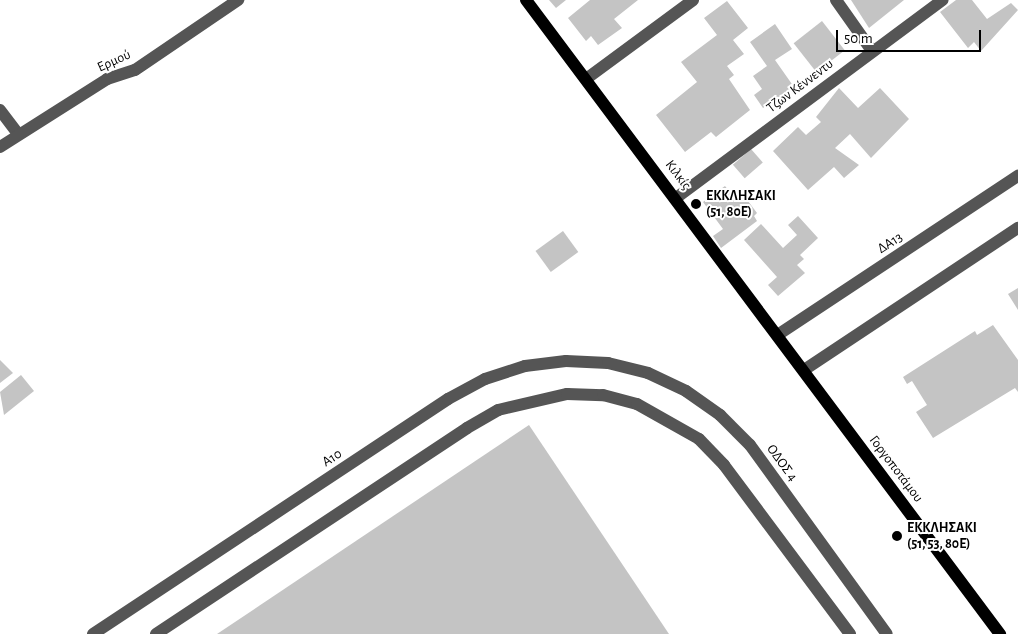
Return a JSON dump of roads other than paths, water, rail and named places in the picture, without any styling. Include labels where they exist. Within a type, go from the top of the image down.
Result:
[{"type":"main road","name":"Κιλκίς","points":[[526,0],[779,334],[804,370]]},
{"type":"main road","name":"Γοργοποτάμου","points":[[804,370],[1000,634]]},
{"type":"street","name":"Ερμού","points":[[0,147],[107,79],[135,70],[238,0]]},
{"type":"street","points":[[586,79],[693,0]]},
{"type":"street","points":[[836,0],[872,51]]},
{"type":"street","name":"Τζων Κέννεντυ","points":[[676,198],[943,0]]},
{"type":"street","points":[[0,110],[18,134]]},
{"type":"street","name":"ΔΑ13","points":[[779,334],[1018,176]]},
{"type":"street","points":[[804,370],[1018,228]]},
{"type":"street","name":"Α10","points":[[93,634],[485,379],[533,365],[608,363]]},
{"type":"street","name":"ΟΔΟΣ 4","points":[[608,363],[648,373],[686,391],[720,415],[750,444],[888,634]]},
{"type":"street","points":[[156,634],[498,410],[567,394],[603,395],[654,411],[699,439],[724,465],[850,634]]},
{"type":"place","name":"ΕΚΚΛΗΣΑΚΙ (51, 80Ε)","points":[[696,204]]},
{"type":"place","name":"ΕΚΚΛΗΣΑΚΙ (51, 53, 80Ε)","points":[[897,536]]}]
